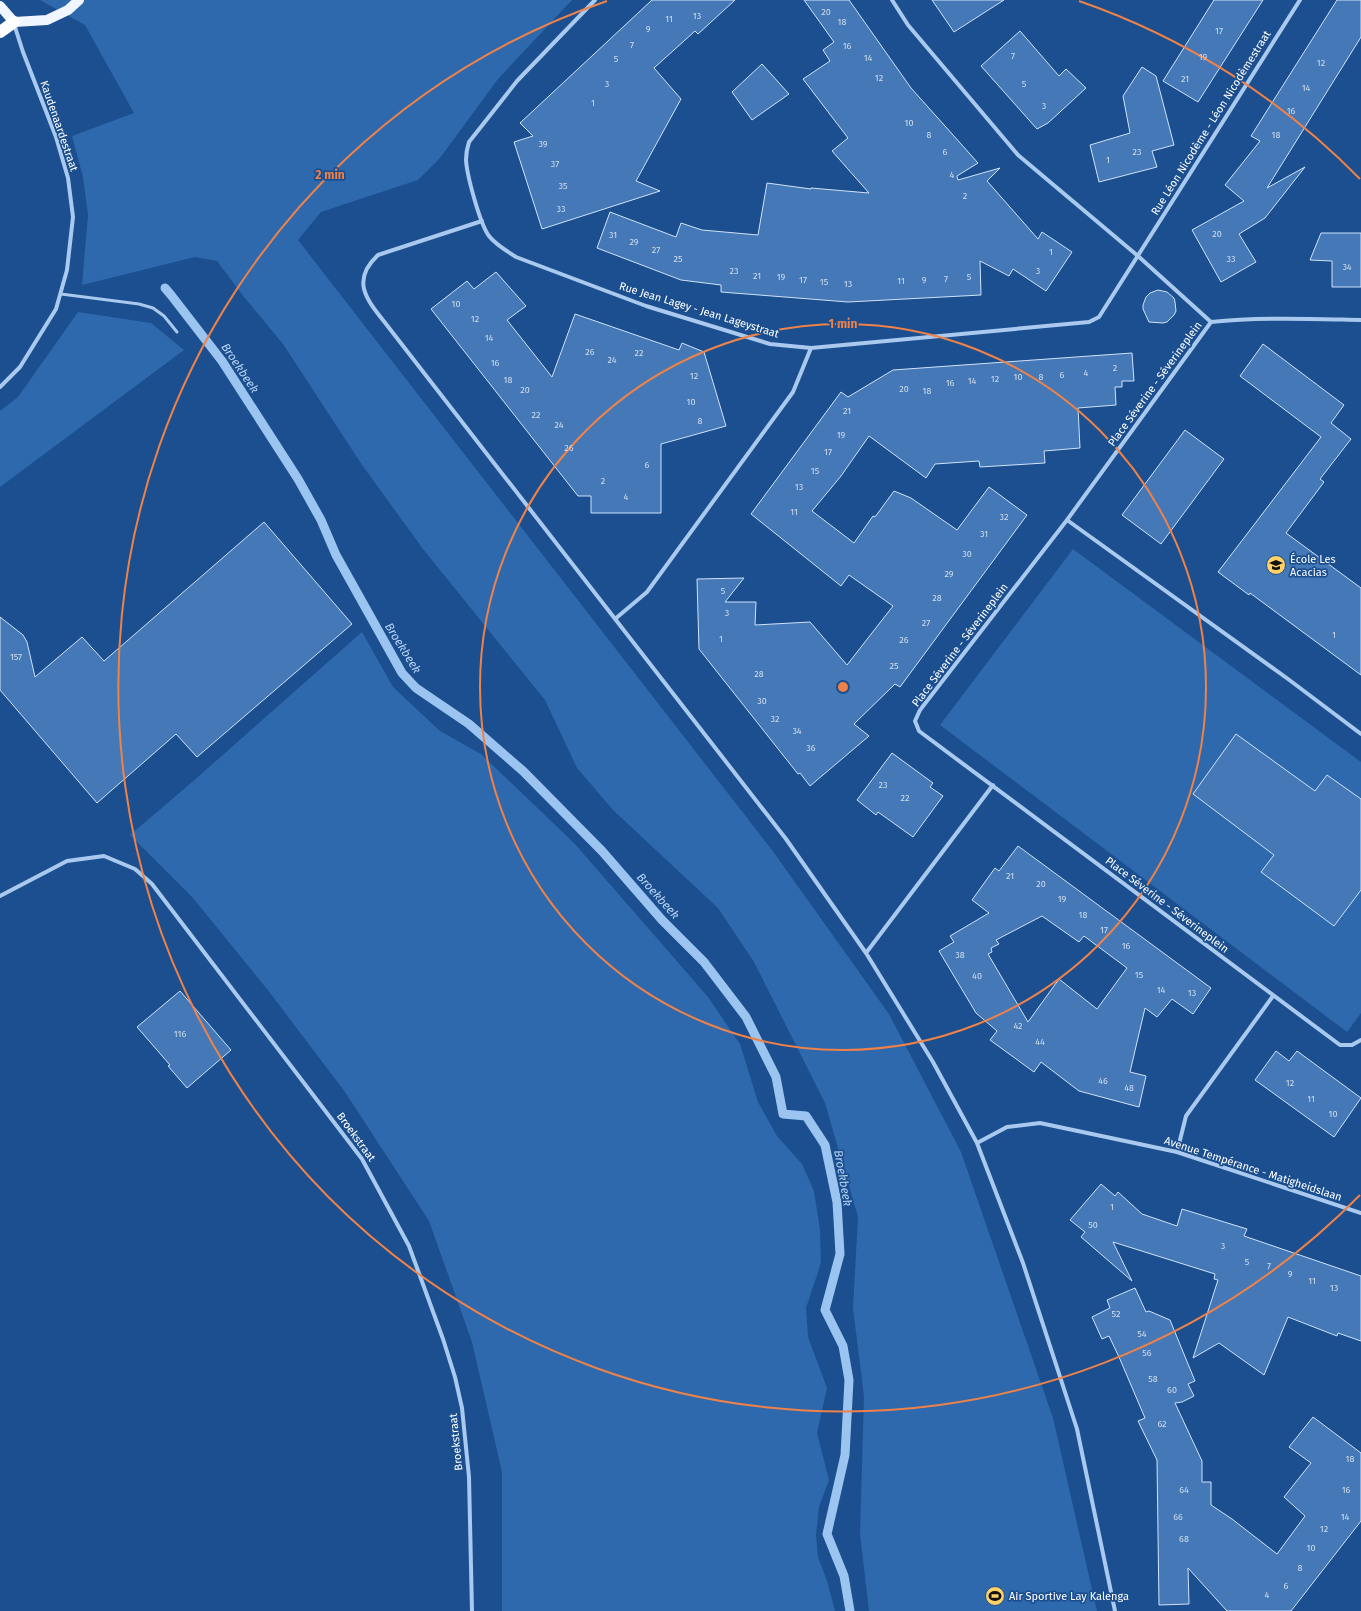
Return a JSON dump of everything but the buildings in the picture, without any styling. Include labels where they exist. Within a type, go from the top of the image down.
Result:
[{"type":"highway","points":[[0,32],[14,22]]},
{"type":"main road","points":[[0,6],[14,22],[47,20],[68,10],[79,0]]},
{"type":"street","name":"Rue Jean Lagey - Jean Lageystraat","points":[[595,0],[517,81],[469,142],[466,151],[467,169],[482,221],[489,236],[516,257],[646,306],[770,344],[811,348],[1089,322],[1099,317],[1138,256]]},
{"type":"street","points":[[892,0],[908,25],[1018,155],[1138,256],[1211,322]]},
{"type":"street","name":"Rue Léon Nicodème - Léon Nicodèmestraat","points":[[1138,256],[1300,0]]},
{"type":"street","name":"Kaudenaardestraat","points":[[0,387],[20,367],[56,310],[67,270],[73,216],[68,178],[56,137],[23,52],[14,22]]},
{"type":"street","points":[[482,221],[378,255],[369,263],[364,272],[363,282],[365,293],[370,304],[786,839],[866,953],[932,1062],[977,1143],[1023,1263],[1077,1429],[1115,1611]]},
{"type":"street","name":"Place Séverine - Séverineplein","points":[[1361,320],[1304,318],[1233,319],[1211,322],[1067,520],[920,710],[915,721],[920,731],[1273,996],[1340,1044],[1352,1045],[1361,1040]]},
{"type":"street","points":[[616,619],[647,592],[793,392],[811,348]]},
{"type":"street","points":[[1067,520],[1288,679],[1361,734]]},
{"type":"street","points":[[866,953],[993,785]]},
{"type":"street","name":"Broekstraat","points":[[0,896],[67,861],[104,856],[135,868],[152,884],[362,1159],[409,1246],[443,1339],[455,1377],[462,1408],[469,1478],[472,1611]]},
{"type":"street","points":[[1177,1152],[1186,1116],[1273,996]]},
{"type":"street","name":"Avenue Tempérance - Matigheidslaan","points":[[977,1143],[1007,1127],[1040,1123],[1177,1152],[1361,1213]]},
{"type":"lane","points":[[61,294],[139,304],[154,308],[164,316],[177,332]]},
{"type":"shaded area","points":[[40,0],[572,0],[498,79],[440,158],[418,180],[321,212],[298,240],[772,850],[889,1014],[961,1152],[1053,1418],[1097,1611],[869,1611],[860,1534],[864,1397],[853,1308],[858,1217],[825,1103],[754,962],[718,908],[613,810],[577,768],[545,700],[423,549],[362,465],[283,344],[244,297],[217,261],[195,257],[82,285],[88,215],[83,177],[72,136],[134,113],[85,25]]},
{"type":"shaded area","points":[[78,312],[151,323],[184,350],[0,487],[0,411],[18,397]]},
{"type":"shaded area","points":[[1073,549],[1361,762],[1361,1013],[1347,1032],[940,725]]},
{"type":"shaded area","points":[[362,632],[393,687],[440,731],[481,754],[575,844],[708,997],[740,1044],[758,1102],[777,1136],[802,1164],[814,1191],[820,1230],[821,1263],[806,1308],[808,1337],[827,1388],[817,1433],[829,1480],[819,1507],[816,1535],[818,1557],[827,1581],[835,1611],[502,1611],[502,1472],[472,1342],[429,1221],[345,1092],[267,989],[193,898],[130,835]]},
{"type":"waterway","name":"Broekbeek","points":[[165,288],[222,361],[298,479],[321,520],[336,555],[402,673],[416,688],[469,724],[523,771],[602,851],[662,920],[704,962],[746,1017],[776,1077],[783,1114],[806,1116],[825,1145],[837,1202],[840,1254],[825,1310],[843,1346],[849,1380],[845,1455],[827,1534],[844,1576],[850,1611]]},
{"type":"place","name":"École Les Acacias","points":[[1276,565]]},
{"type":"place","name":"Air Sportive Lay Kalenga","points":[[995,1596]]}]
